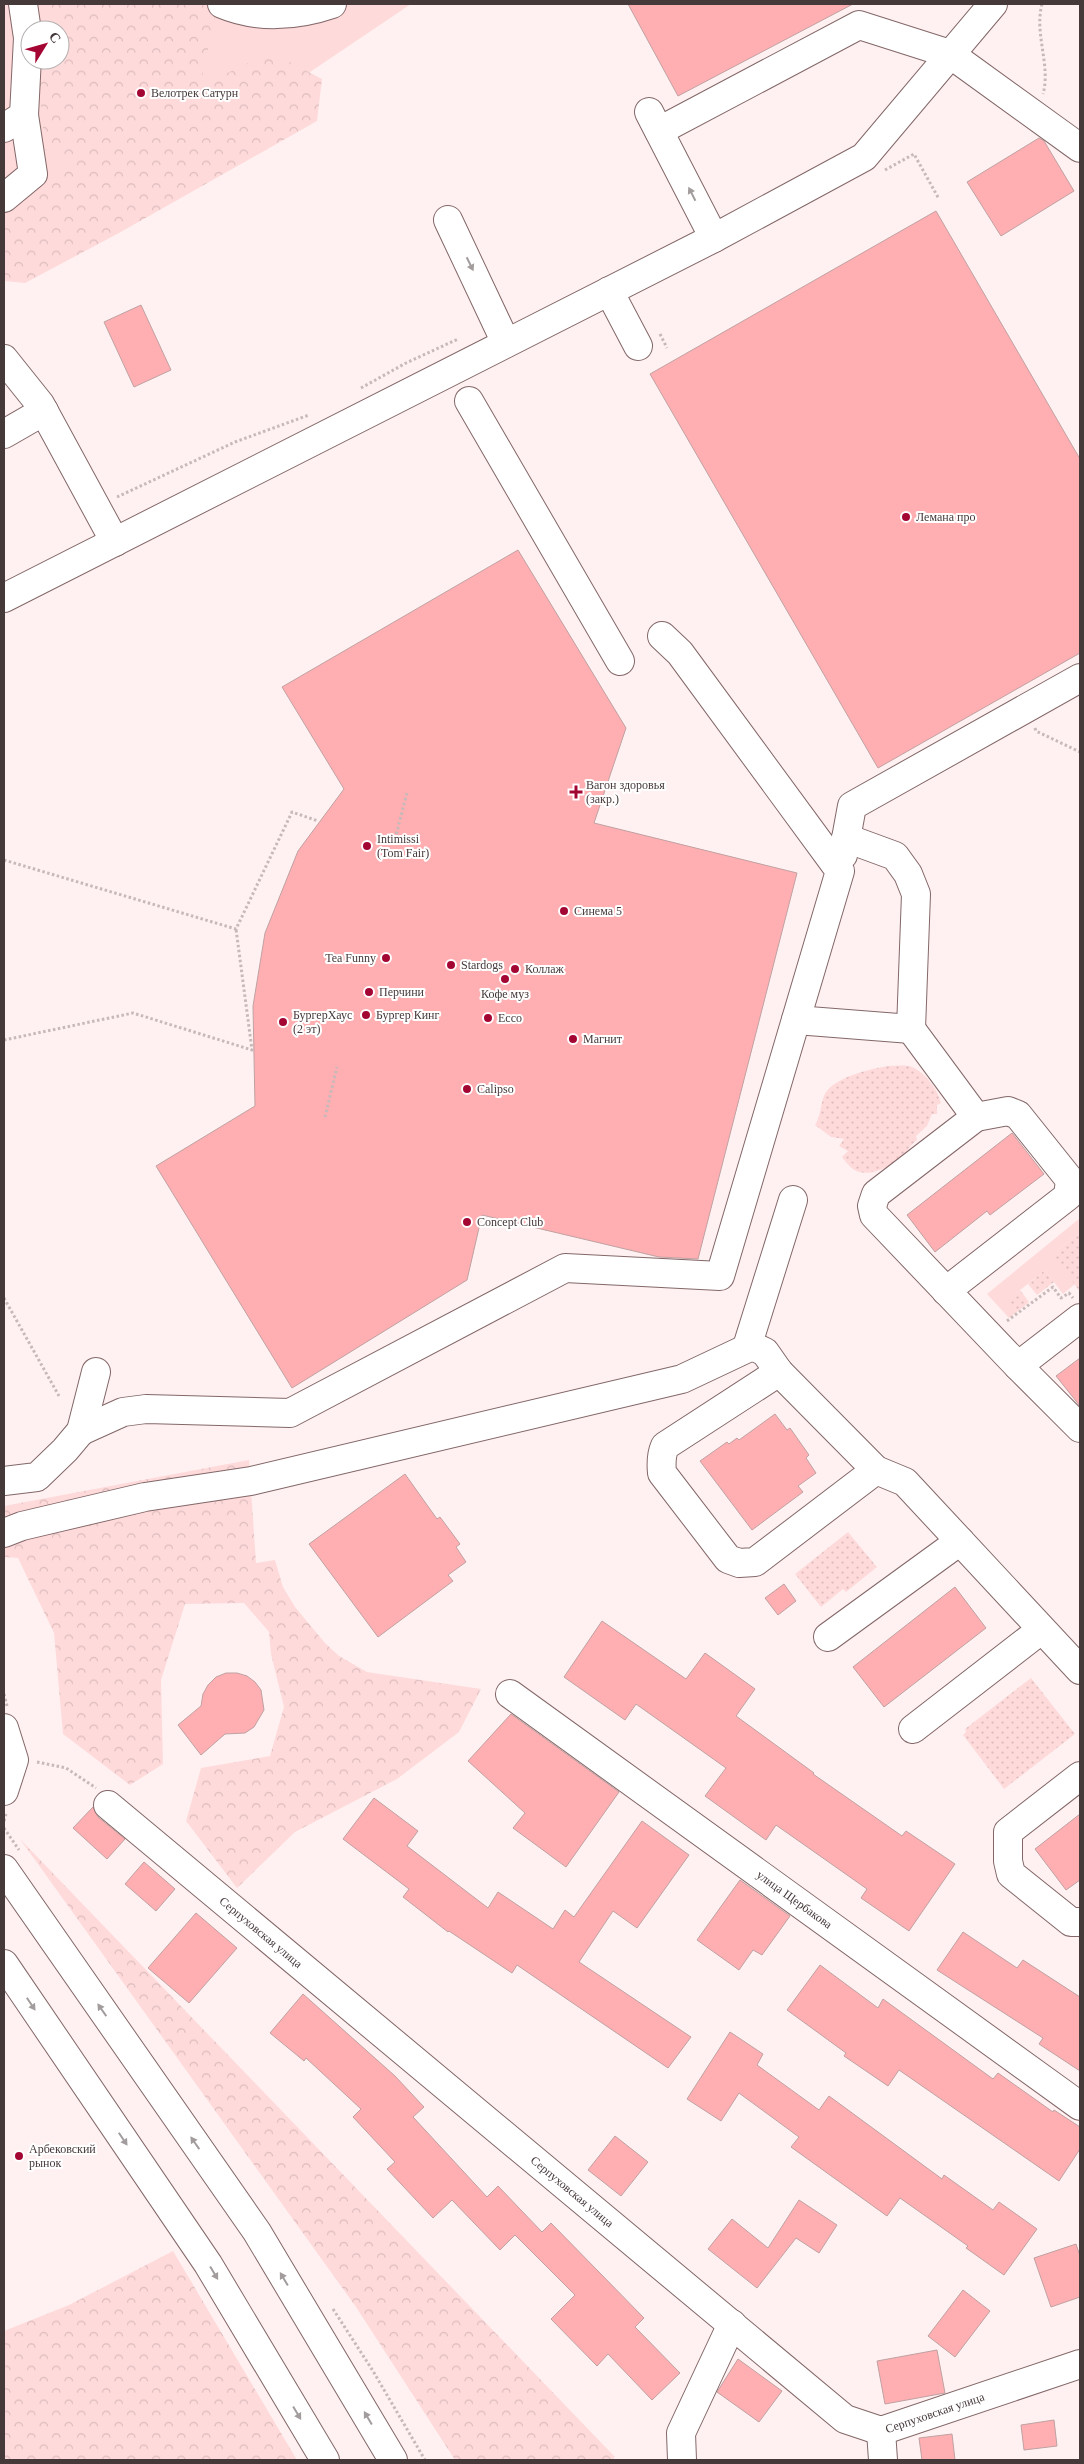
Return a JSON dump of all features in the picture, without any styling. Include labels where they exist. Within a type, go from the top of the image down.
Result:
[{"type":"street","points":[[4,198],[33,174],[14,121],[28,38],[24,4]]},
{"type":"street","points":[[222,4],[232,8],[274,15],[309,12],[332,4]]},
{"type":"street","points":[[4,598],[714,238],[864,157],[993,4]]},
{"type":"street","points":[[714,238],[654,122],[859,25],[950,54],[1080,148]]},
{"type":"street","points":[[448,220],[506,343]]},
{"type":"street","points":[[608,291],[638,346]]},
{"type":"street","points":[[4,359],[44,411],[115,542]]},
{"type":"street","points":[[469,401],[620,661]]},
{"type":"street","points":[[4,434],[44,411]]},
{"type":"street","points":[[662,636],[680,652],[840,870]]},
{"type":"street","points":[[4,1481],[37,1476],[81,1431],[123,1412],[146,1409],[290,1413],[565,1268],[720,1276],[840,870],[852,806],[1080,678]]},
{"type":"street","points":[[846,838],[895,856],[908,874],[916,894],[911,1029],[976,1117]]},
{"type":"street","points":[[796,1020],[911,1029]]},
{"type":"street","points":[[946,1291],[1068,1196],[1070,1180],[1018,1115],[1008,1111],[976,1117],[876,1194],[873,1199],[874,1215],[946,1291],[1018,1366],[1080,1428]]},
{"type":"street","points":[[747,1347],[793,1200]]},
{"type":"street","points":[[1018,1366],[1077,1309]]},
{"type":"street","points":[[4,1533],[22,1526],[145,1497],[251,1481],[682,1379],[752,1346],[765,1352],[779,1372],[876,1470],[905,1482],[1080,1670]]},
{"type":"street","points":[[81,1431],[96,1372]]},
{"type":"street","points":[[779,1372],[665,1446],[662,1452],[660,1461],[662,1473],[728,1558],[739,1563],[756,1562],[876,1470]]},
{"type":"street","points":[[828,1637],[960,1541]]},
{"type":"street","points":[[913,1729],[1042,1630]]},
{"type":"street","name":"улица Щербакова","points":[[510,1694],[1080,2106]]},
{"type":"street","points":[[4,1728],[14,1760],[4,1792]]},
{"type":"street","points":[[1080,1776],[1008,1832],[1006,1844],[1012,1874],[1071,1922],[1080,1922]]},
{"type":"street","name":"Серпуховская улица","points":[[108,1805],[845,2419],[882,2431],[1080,2364]]},
{"type":"street","points":[[4,1869],[257,2232],[393,2460]]},
{"type":"street","points":[[4,1964],[208,2264],[325,2460]]},
{"type":"street","points":[[682,2460],[681,2433],[732,2324]]},
{"type":"street","points":[[882,2431],[883,2460]]},
{"type":"path","points":[[1036,116],[1046,83],[1038,17],[1042,4]]},
{"type":"path","points":[[656,327],[667,348]]},
{"type":"path","points":[[356,391],[406,363],[464,336]]},
{"type":"path","points":[[96,507],[235,442],[314,413]]},
{"type":"path","points":[[1023,710],[1036,731],[1080,752]]},
{"type":"path","points":[[395,839],[407,793]]},
{"type":"path","points":[[4,1040],[133,1013],[252,1050],[236,929],[292,812],[318,821]]},
{"type":"path","points":[[4,860],[236,929]]},
{"type":"path","points":[[325,1117],[337,1066]]},
{"type":"path","points":[[1007,1321],[1053,1287],[1061,1298],[1069,1293],[1077,1309]]},
{"type":"path","points":[[4,1298],[59,1396]]},
{"type":"path","points":[[31,1761],[66,1768],[94,1785],[108,1805]]},
{"type":"green space","name":"Велотрек Сатурн","points":[[4,4],[411,4],[230,126],[4,233]]},
{"type":"green space","name":"Велотрек Сатурн","points":[[52,4],[201,4],[216,13],[200,86],[271,52],[322,79],[317,121],[119,233],[25,283],[4,281],[4,210],[74,157],[45,150],[39,70],[70,70],[70,20],[49,20]]},
{"type":"green space","points":[[888,1066],[908,1066],[919,1071],[929,1080],[941,1103],[937,1105],[937,1114],[932,1114],[927,1126],[916,1136],[917,1140],[901,1158],[878,1171],[859,1172],[852,1168],[842,1157],[848,1151],[839,1146],[844,1139],[831,1137],[815,1125],[824,1096],[834,1084],[861,1072]]},
{"type":"green space","points":[[1080,1218],[1080,1232],[1059,1249],[1055,1256],[1075,1284],[1063,1294],[1045,1270],[1009,1299],[1018,1311],[1009,1318],[987,1294]]},
{"type":"green space","points":[[1080,1232],[1080,1292],[1054,1256],[1059,1249]]},
{"type":"green space","points":[[1045,1270],[1054,1282],[1037,1295],[1028,1284]]},
{"type":"green space","points":[[1020,1290],[1029,1302],[1018,1311],[1008,1299]]},
{"type":"green space","points":[[249,1460],[256,1563],[275,1560],[283,1587],[295,1607],[325,1643],[339,1656],[367,1672],[481,1689],[459,1732],[397,1779],[295,1832],[237,1888],[186,1821],[201,1768],[270,1756],[284,1707],[271,1654],[269,1632],[244,1603],[185,1604],[161,1680],[163,1764],[130,1785],[63,1734],[54,1633],[18,1558],[4,1557],[4,1506]]},
{"type":"green space","points":[[848,1532],[877,1567],[846,1592],[843,1589],[821,1607],[795,1574]]},
{"type":"green space","points":[[1031,1678],[1075,1734],[1004,1789],[963,1735],[966,1732],[965,1729]]},
{"type":"green space","points":[[20,1839],[615,2457],[612,2460],[455,2460],[356,2307]]},
{"type":"green space","points":[[173,2251],[297,2460],[4,2460],[4,2331],[69,2305]]},
{"type":"building","points":[[628,4],[853,4],[678,96]]},
{"type":"building","points":[[1039,138],[1044,141],[1074,191],[1001,236],[967,182]]},
{"type":"building","name":"Лемана про","points":[[936,211],[1080,459],[1080,653],[878,768],[650,374]]},
{"type":"building","points":[[141,305],[171,370],[134,387],[104,322]]},
{"type":"building","name":"Коллаж","points":[[518,550],[626,728],[594,823],[797,873],[698,1259],[659,1257],[482,1215],[467,1280],[292,1388],[156,1166],[255,1106],[253,1006],[265,933],[298,851],[344,789],[282,687]]},
{"type":"building","points":[[1012,1133],[1044,1174],[990,1215],[987,1211],[935,1252],[907,1215]]},
{"type":"building","points":[[1080,1358],[1080,1406],[1056,1376]]},
{"type":"building","points":[[775,1414],[787,1430],[790,1428],[809,1455],[806,1458],[816,1473],[798,1486],[803,1492],[752,1530],[700,1461],[727,1442],[729,1444],[737,1438],[739,1440]]},
{"type":"building","points":[[405,1474],[437,1519],[440,1517],[460,1544],[456,1547],[466,1562],[448,1575],[453,1581],[378,1637],[309,1544]]},
{"type":"building","points":[[784,1584],[796,1601],[778,1615],[765,1598]]},
{"type":"building","points":[[955,1587],[986,1628],[884,1707],[853,1667]]},
{"type":"building","points":[[602,1621],[686,1679],[705,1653],[755,1689],[736,1716],[813,1774],[902,1836],[906,1831],[955,1864],[909,1931],[861,1898],[867,1889],[776,1825],[766,1840],[705,1796],[726,1768],[636,1704],[625,1720],[564,1677]]},
{"type":"building","points":[[226,1673],[237,1673],[247,1676],[255,1682],[261,1690],[264,1710],[254,1727],[245,1733],[225,1734],[201,1755],[178,1725],[201,1706],[203,1694],[208,1685],[216,1677]]},
{"type":"building","points":[[511,1714],[619,1792],[566,1867],[513,1828],[525,1813],[468,1761]]},
{"type":"building","points":[[374,1798],[418,1831],[407,1846],[488,1908],[498,1892],[553,1929],[565,1910],[574,1917],[642,1821],[689,1855],[637,1928],[613,1911],[579,1962],[691,2037],[668,2068],[517,1965],[512,1973],[448,1932],[403,1897],[409,1889],[343,1839]]},
{"type":"building","points":[[93,1807],[98,1817],[125,1839],[107,1859],[73,1828]]},
{"type":"building","points":[[1080,1814],[1080,1880],[1066,1890],[1035,1849]]},
{"type":"building","points":[[144,1862],[175,1889],[156,1911],[125,1884]]},
{"type":"building","points":[[740,1880],[790,1916],[762,1955],[753,1950],[739,1970],[697,1940]]},
{"type":"building","points":[[196,1913],[237,1948],[189,2003],[148,1968]]},
{"type":"building","points":[[963,1932],[1017,1968],[1023,1960],[1080,1997],[1080,2071],[1039,2044],[1043,2038],[937,1970]]},
{"type":"building","points":[[820,1965],[878,2008],[883,1999],[993,2079],[998,2073],[1053,2112],[1054,2110],[1080,2127],[1080,2149],[1059,2181],[899,2070],[888,2086],[844,2056],[846,2053],[787,2010]]},
{"type":"building","points":[[303,1994],[395,2076],[424,2107],[413,2117],[487,2197],[498,2186],[542,2232],[551,2223],[644,2318],[635,2327],[680,2373],[652,2400],[608,2354],[597,2366],[551,2319],[575,2295],[515,2235],[500,2250],[452,2200],[433,2218],[387,2169],[395,2162],[353,2117],[361,2109],[306,2058],[304,2061],[270,2033]]},
{"type":"building","points":[[730,2032],[763,2054],[757,2065],[819,2110],[829,2096],[942,2179],[944,2175],[993,2210],[999,2202],[1037,2229],[1004,2275],[966,2248],[968,2246],[900,2198],[887,2216],[791,2147],[799,2137],[739,2093],[721,2121],[687,2099]]},
{"type":"building","points":[[615,2136],[648,2162],[621,2196],[588,2170]]},
{"type":"building","points":[[799,2200],[837,2225],[819,2253],[796,2238],[757,2288],[708,2249],[732,2219],[768,2248]]},
{"type":"building","points":[[1076,2244],[1080,2256],[1080,2297],[1051,2307],[1034,2258]]},
{"type":"building","points":[[963,2290],[990,2311],[955,2357],[928,2336]]},
{"type":"building","points":[[937,2350],[945,2393],[885,2404],[877,2361]]},
{"type":"building","points":[[738,2359],[782,2391],[759,2422],[717,2392]]},
{"type":"building","points":[[1054,2420],[1057,2446],[1024,2450],[1021,2425]]},
{"type":"building","points":[[952,2434],[955,2460],[922,2460],[919,2438]]},
{"type":"place","name":"Велотрек Сатурн","points":[[141,93]]},
{"type":"place","name":"Лемана про","points":[[906,517]]},
{"type":"place","name":"Вагон здоровья (закр.)","points":[[576,792]]},
{"type":"place","name":"Intimissi (Tom Fair)","points":[[367,846]]},
{"type":"place","name":"Синема 5","points":[[564,911]]},
{"type":"place","name":"Tea Funny","points":[[386,958]]},
{"type":"place","name":"Stardogs","points":[[451,965]]},
{"type":"place","name":"Коллаж","points":[[515,969]]},
{"type":"place","name":"Кофе муз","points":[[505,979]]},
{"type":"place","name":"Перчини","points":[[369,992]]},
{"type":"place","name":"Бургер Кинг","points":[[366,1015]]},
{"type":"place","name":"Ecco","points":[[488,1018]]},
{"type":"place","name":"БургерХаус (2 эт)","points":[[283,1022]]},
{"type":"place","name":"Магнит","points":[[573,1039]]},
{"type":"place","name":"Calipso","points":[[467,1089]]},
{"type":"place","name":"Concept Club","points":[[467,1222]]},
{"type":"place","name":"Арбековский рынок","points":[[19,2156]]}]
